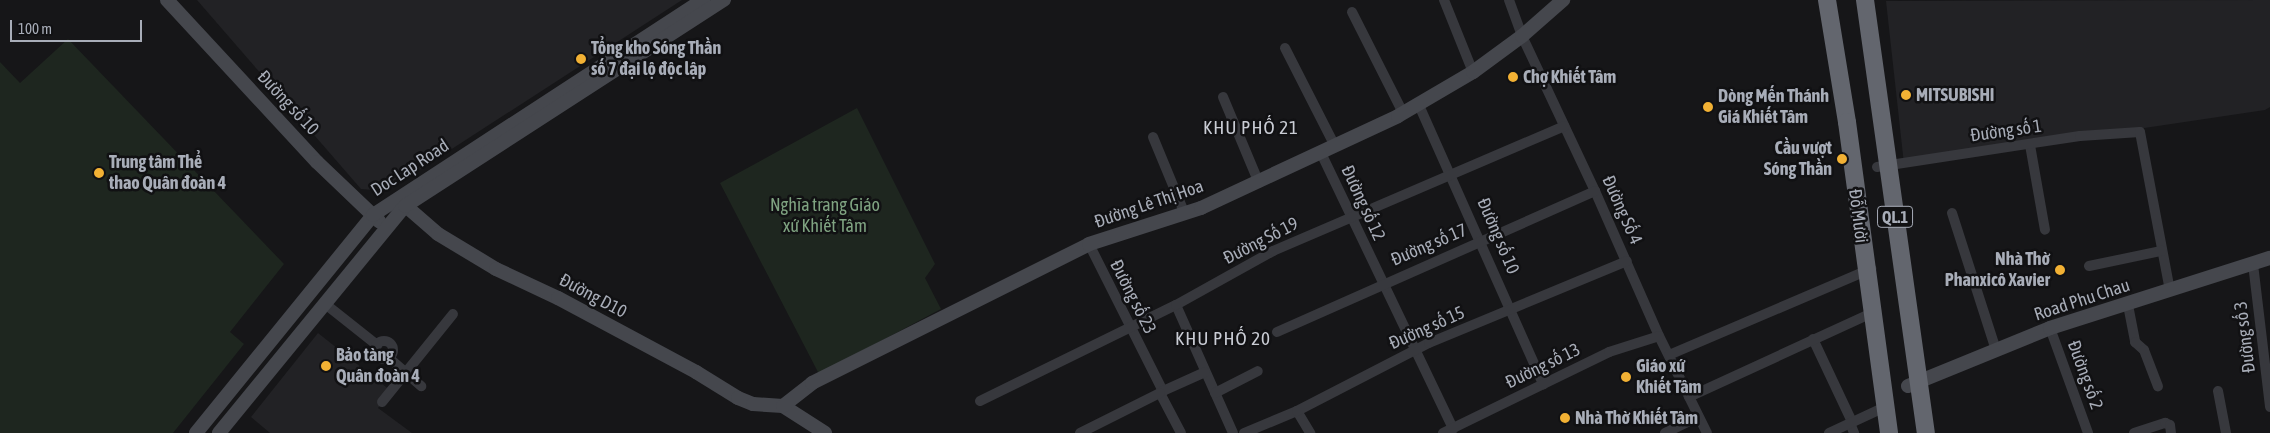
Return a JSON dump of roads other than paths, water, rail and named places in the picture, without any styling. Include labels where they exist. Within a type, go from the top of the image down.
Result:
[{"type":"highway","points":[[1816,0],[1841,109],[1857,138]]},
{"type":"highway","name":"Đỗ Mười","points":[[1826,0],[1847,122],[1869,270],[1899,433]]},
{"type":"highway","name":"Đỗ Mười","points":[[1836,0],[1857,138],[1869,270]]},
{"type":"highway","name":"Đỗ Mười","points":[[1857,0],[1883,166],[1913,384],[1915,433]]},
{"type":"highway","points":[[1860,22],[1864,0]]},
{"type":"highway","name":"Đỗ Mười","points":[[1864,0],[1883,166]]},
{"type":"highway","name":"Đỗ Mười","points":[[1876,311],[1889,433]]},
{"type":"highway","name":"Đỗ Mười","points":[[1913,384],[1926,433]]},
{"type":"street","name":"Đường số 10","points":[[167,0],[317,162],[385,227]]},
{"type":"street","name":"Doc Lap Road","points":[[219,433],[385,227],[401,202],[703,0]]},
{"type":"street","name":"Doc Lap Road","points":[[196,433],[373,215],[401,202],[724,0]]},
{"type":"street","points":[[1444,0],[1473,72]]},
{"type":"street","name":"Đường Số 4","points":[[1508,0],[1522,36],[1596,191],[1659,336],[1698,417],[1708,433]]},
{"type":"street","name":"Đường Lê Thị Hoa","points":[[783,406],[812,383],[1089,244],[1184,212],[1258,183],[1403,112],[1473,72],[1522,36],[1564,0]]},
{"type":"street","points":[[1352,12],[1403,112]]},
{"type":"street","name":"Đường số 12","points":[[1285,48],[1335,146]]},
{"type":"street","points":[[1223,97],[1258,183]]},
{"type":"street","name":"Đường số 10","points":[[1418,103],[1481,241],[1508,311],[1543,384]]},
{"type":"street","name":"Đường Số 19","points":[[980,401],[1176,306],[1273,251],[1564,126]]},
{"type":"street","name":"Đường số 1","points":[[1883,166],[2080,136],[2140,132],[2161,250]]},
{"type":"street","points":[[1153,137],[1184,212]]},
{"type":"street","points":[[2030,145],[2045,230]]},
{"type":"street","name":"Đường số 12","points":[[1321,153],[1415,350],[1448,431]]},
{"type":"street","name":"Đường số 17","points":[[1277,332],[1383,283],[1596,191]]},
{"type":"street","name":"Đường D10","points":[[401,202],[438,234],[496,269],[558,298],[696,372],[738,398],[754,404],[783,406]]},
{"type":"street","points":[[1952,213],[1996,350]]},
{"type":"street","name":"Đường số 23","points":[[1089,244],[1181,433]]},
{"type":"street","points":[[2089,266],[2161,250],[2170,291]]},
{"type":"street","name":"Road Phu Chau","points":[[1913,384],[2050,328],[2128,305],[2270,258]]},
{"type":"street","name":"Đường số 15","points":[[1244,433],[1297,411],[1415,350],[1627,261]]},
{"type":"street","name":"Đường số 3","points":[[2253,264],[2270,407]]},
{"type":"street","points":[[1669,355],[1869,270]]},
{"type":"street","points":[[324,303],[377,345],[377,355],[382,359],[388,358],[421,386]]},
{"type":"street","points":[[2128,305],[2135,342],[2144,350],[2158,386]]},
{"type":"street","points":[[1176,306],[1233,433]]},
{"type":"street","points":[[1689,397],[1876,311]]},
{"type":"street","points":[[382,402],[453,314]]},
{"type":"street","name":"Đường số 2","points":[[2050,328],[2088,433]]},
{"type":"street","name":"Đường số 13","points":[[1448,431],[1609,352],[1659,336]]},
{"type":"street","points":[[1813,339],[1851,422],[1854,433]]},
{"type":"street","points":[[1215,393],[1258,371]]},
{"type":"street","points":[[1080,433],[1205,372]]},
{"type":"street","points":[[2218,391],[2226,433]]},
{"type":"street","points":[[783,406],[825,433]]},
{"type":"street","points":[[1829,433],[1886,407]]},
{"type":"street","points":[[1297,411],[1310,433]]},
{"type":"street","points":[[1666,433],[1698,417]]},
{"type":"street","points":[[2134,433],[2165,424],[2170,425],[2170,433]]},
{"type":"place","name":"Tổng kho Sóng Thần số 7 đại lộ độc lập","points":[[581,59]]},
{"type":"place","name":"Chợ Khiết Tâm","points":[[1513,77]]},
{"type":"place","name":"MITSUBISHI","points":[[1906,95]]},
{"type":"place","name":"Dòng Mến Thánh Giá Khiết Tâm","points":[[1708,107]]},
{"type":"place","name":"Cầu vượt Sóng Thần","points":[[1842,159]]},
{"type":"place","name":"Trung tâm Thể thao Quân đoàn 4","points":[[99,173]]},
{"type":"place","name":"Nhà Thờ Phanxicô Xavier","points":[[2060,270]]},
{"type":"place","name":"Bảo tàng Quân đoàn 4","points":[[326,366]]},
{"type":"place","name":"Giáo xứ Khiết Tâm","points":[[1626,377]]},
{"type":"place","name":"Nhà Thờ Khiết Tâm","points":[[1565,418]]},
{"type":"district","name":"KHU PHỐ 21","points":[[1251,128]]},
{"type":"district","name":"KHU PHỐ 20","points":[[1223,339]]},
{"type":"park label","name":"Nghĩa trang Giáo xứ Khiết Tâm","points":[[825,216]]}]
